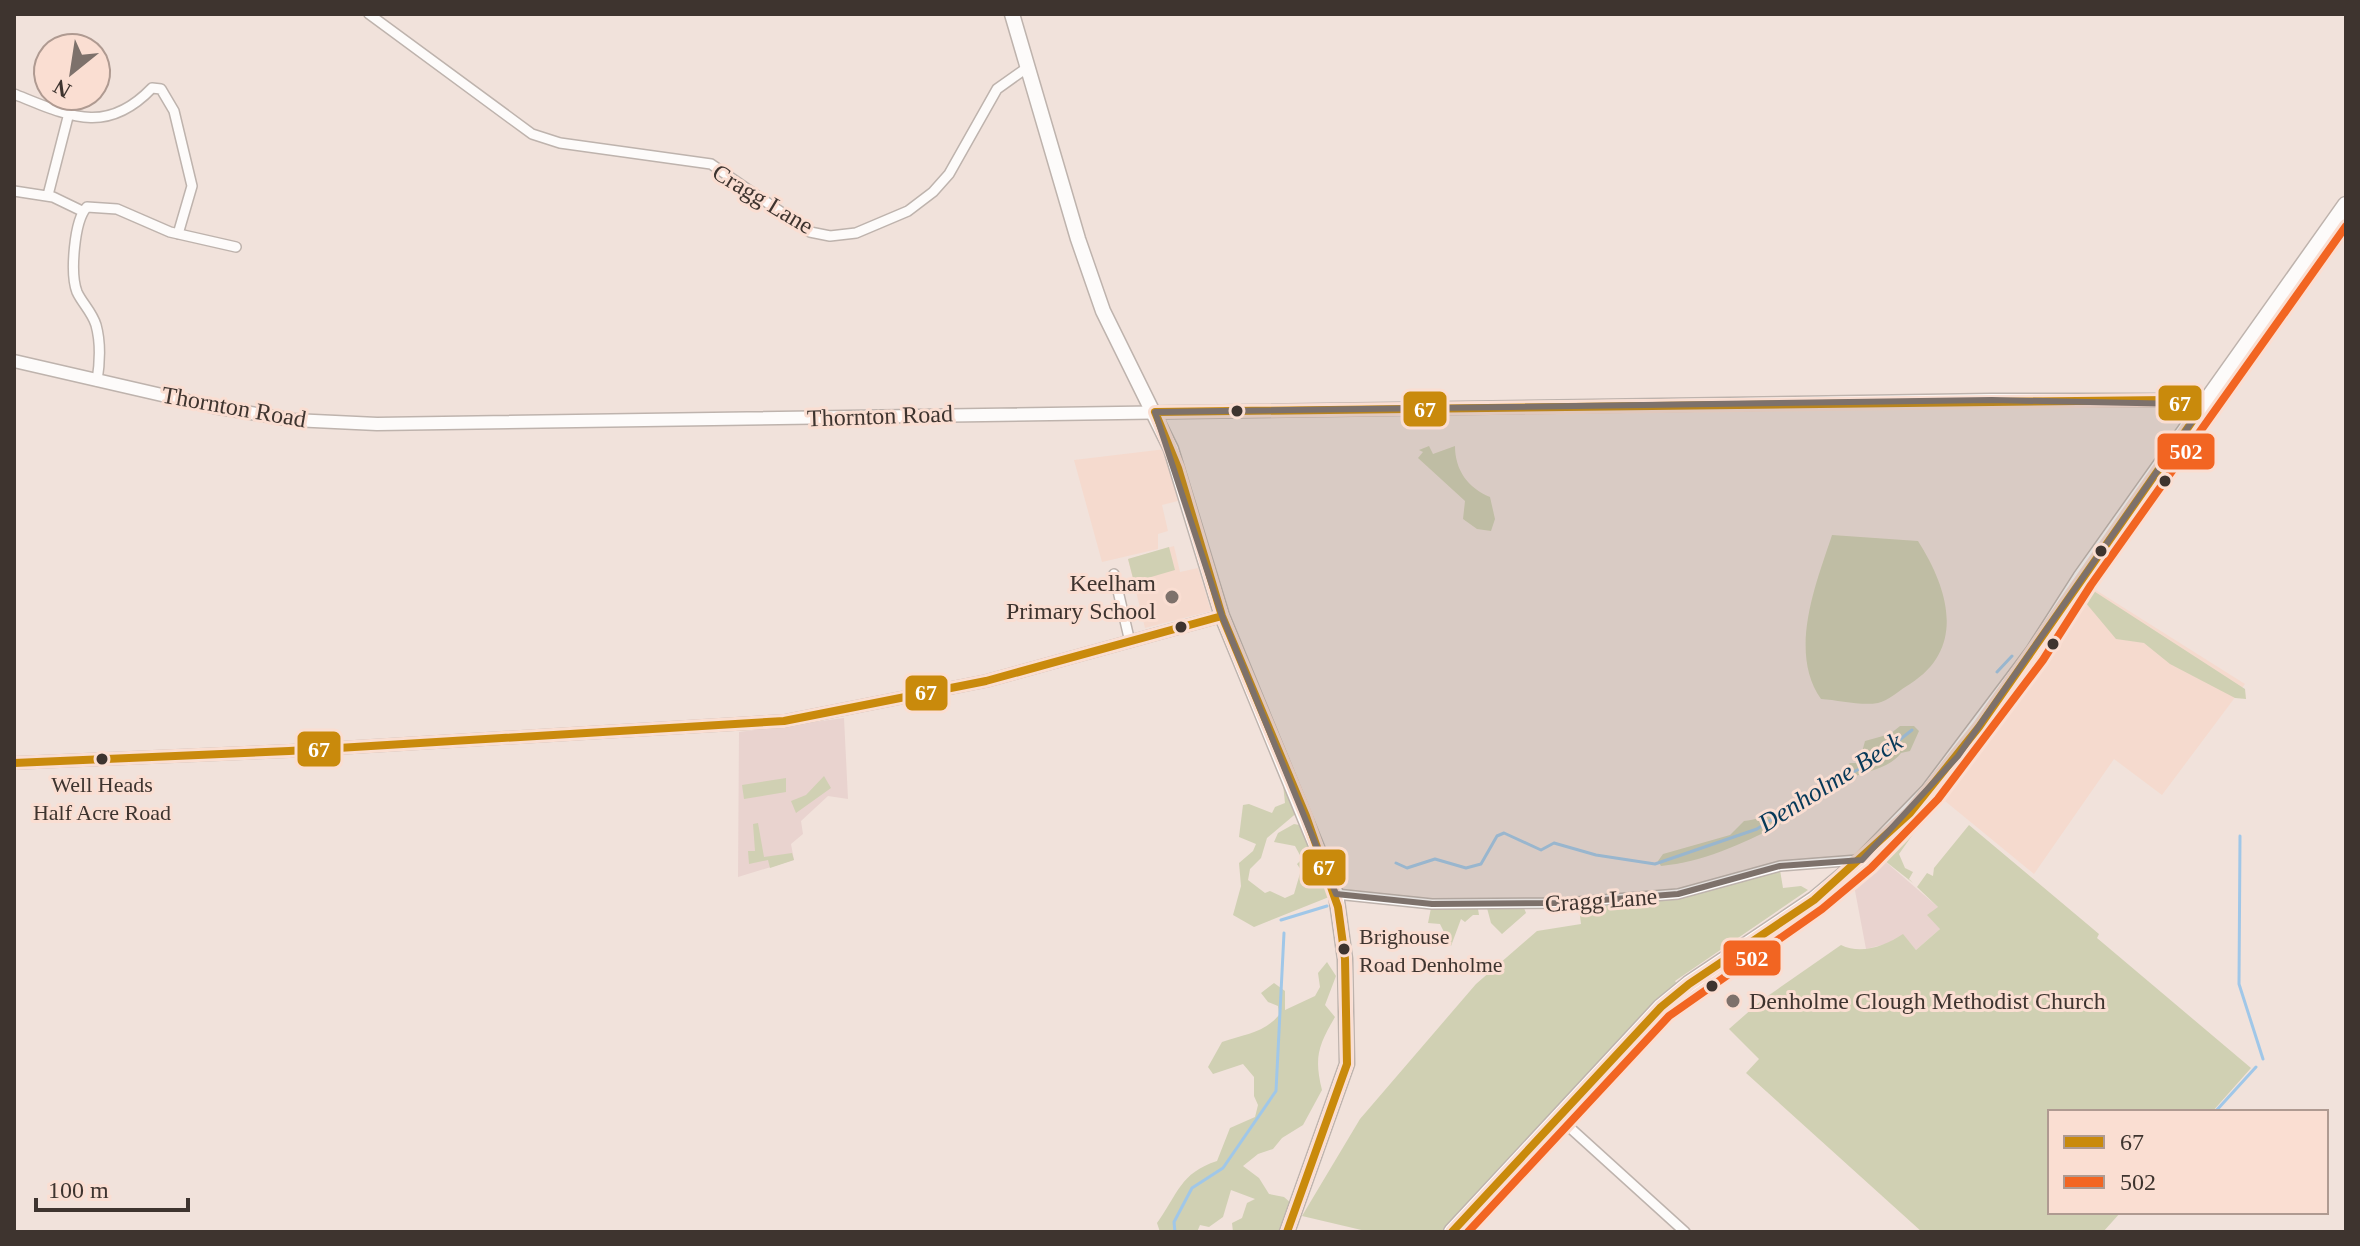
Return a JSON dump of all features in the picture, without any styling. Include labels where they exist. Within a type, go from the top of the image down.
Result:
[{"type":"highway","points":[[1452,1232],[1661,1007],[1689,984],[1814,900],[1862,860],[1910,813],[1958,756],[2346,205]]},
{"type":"main road","points":[[1012,14],[1078,239],[1103,311],[1155,412],[1178,468],[1222,616],[1336,894],[1345,959],[1347,1064],[1287,1232]]},
{"type":"main road","name":"Thornton Road","points":[[14,361],[214,407],[293,420],[377,424],[1753,403],[2167,400],[2183,404],[2196,416]]},
{"type":"street","name":"Cragg Lane","points":[[369,14],[532,134],[560,143],[711,164],[810,232],[830,236],[856,233],[881,223],[908,211],[933,192],[949,174],[997,89],[1028,67]]},
{"type":"street","points":[[14,94],[69,113],[112,117],[125,112],[152,88],[161,89],[174,111],[192,186],[178,234]]},
{"type":"street","points":[[48,195],[69,113]]},
{"type":"street","points":[[14,191],[48,195],[82,211],[93,206],[117,209],[178,234],[236,247]]},
{"type":"street","points":[[82,211],[75,242],[74,277],[78,294],[96,325],[100,363],[97,381]]},
{"type":"street","points":[[1114,574],[1130,642]]},
{"type":"street","points":[[14,763],[289,751],[784,721],[986,681],[1222,616]]},
{"type":"street","name":"Cragg Lane","points":[[1336,894],[1432,904],[1565,903],[1678,894],[1780,866],[1862,860]]},
{"type":"street","points":[[1557,1116],[1685,1232]]},
{"type":"highlighted area","points":[[1992,400],[2183,404],[2196,416],[2033,653],[1958,756],[1862,860],[1780,866],[1678,894],[1565,903],[1432,904],[1336,894],[1222,616],[1155,412]]},
{"type":"shaded area","points":[[1166,449],[1182,500],[1162,505],[1168,531],[1158,534],[1158,549],[1102,562],[1074,460]]},
{"type":"shaded area","name":"Keelham Primary School","points":[[1174,546],[1180,572],[1198,568],[1211,611],[1145,628],[1128,559]]},
{"type":"shaded area","points":[[2083,582],[2245,684],[2162,795],[2114,759],[2034,874],[1934,792]]},
{"type":"shaded area","points":[[844,718],[848,799],[828,796],[801,821],[803,834],[791,844],[794,860],[738,877],[739,732]]},
{"type":"shaded area","points":[[1880,857],[1938,907],[1940,929],[1916,950],[1903,935],[1890,943],[1866,949],[1853,880]]},
{"type":"green space","points":[[1429,446],[1433,454],[1455,446],[1457,463],[1464,477],[1475,489],[1490,497],[1495,519],[1491,531],[1477,529],[1463,519],[1465,501],[1418,458],[1423,452],[1419,450]]},
{"type":"green space","points":[[1832,535],[1918,541],[1944,597],[1947,617],[1940,653],[1928,669],[1910,684],[1878,703],[1821,699],[1811,680],[1807,660],[1808,618]]},
{"type":"green space","points":[[1169,547],[1175,570],[1134,582],[1128,559]]},
{"type":"green space","points":[[2086,586],[2245,689],[2246,699],[2235,698],[2170,664],[2144,643],[2116,639],[2080,596]]},
{"type":"green space","points":[[1900,726],[1914,726],[1919,731],[1910,751],[1901,753],[1882,767],[1845,781],[1815,800],[1800,814],[1715,854],[1679,864],[1661,866],[1658,861],[1663,854],[1730,835],[1744,821],[1770,814],[1799,799],[1850,763],[1859,763],[1865,741],[1890,734]]},
{"type":"green space","points":[[824,776],[831,788],[796,813],[791,801],[806,795]]},
{"type":"green space","points":[[786,778],[786,792],[744,799],[742,785]]},
{"type":"green space","points":[[1287,783],[1299,811],[1267,838],[1261,858],[1250,869],[1248,880],[1265,893],[1270,891],[1285,898],[1294,894],[1301,870],[1297,864],[1302,859],[1295,846],[1274,842],[1278,833],[1294,824],[1305,826],[1329,897],[1254,927],[1233,915],[1241,886],[1239,863],[1253,851],[1256,844],[1239,837],[1243,805],[1249,804],[1272,813],[1275,807],[1285,803],[1283,784]]},
{"type":"green space","points":[[1920,817],[1923,820],[1899,854],[1905,868],[1913,872],[1909,879],[1913,883],[1880,857]]},
{"type":"green space","points":[[758,823],[764,857],[792,853],[794,860],[770,868],[768,860],[749,864],[748,851],[755,851],[753,824]]},
{"type":"green space","points":[[1969,825],[2251,1068],[2214,1110],[2048,1110],[2048,1214],[2119,1214],[2103,1232],[1922,1232],[1746,1073],[1759,1059],[1729,1029],[1762,1000],[1841,945],[1857,949],[1873,948],[1903,934],[1916,950],[1940,929],[1927,915],[1938,907],[1917,887],[1927,873],[1933,876],[1934,868]]},
{"type":"green space","points":[[1780,870],[1783,888],[1801,886],[1808,890],[1675,981],[1677,984],[1444,1232],[1370,1232],[1302,1216],[1360,1119],[1476,984],[1537,931],[1581,924],[1579,908],[1643,903]]},
{"type":"green space","points":[[1431,908],[1478,909],[1479,915],[1473,915],[1465,922],[1461,919],[1451,946],[1440,924],[1428,923]]},
{"type":"green space","points":[[1487,908],[1524,908],[1526,913],[1502,934],[1491,923]]},
{"type":"green space","points":[[1327,962],[1336,976],[1325,1005],[1335,1017],[1319,1052],[1322,1090],[1303,1125],[1282,1138],[1273,1149],[1258,1154],[1243,1166],[1259,1178],[1269,1194],[1284,1197],[1291,1203],[1279,1232],[1233,1232],[1232,1223],[1242,1218],[1247,1203],[1255,1199],[1231,1190],[1223,1217],[1209,1227],[1200,1225],[1197,1232],[1160,1232],[1157,1223],[1187,1178],[1217,1161],[1230,1128],[1255,1117],[1258,1105],[1254,1096],[1254,1077],[1243,1064],[1213,1074],[1208,1067],[1222,1042],[1260,1030],[1279,1015],[1278,1006],[1268,1002],[1261,993],[1274,983],[1285,991],[1285,1010],[1315,996],[1320,987],[1318,973]]},
{"type":"waterway","name":"Denholme Beck","points":[[1997,672],[2012,656]]},
{"type":"waterway","name":"Denholme Beck","points":[[1396,863],[1407,868],[1435,859],[1466,868],[1481,864],[1497,836],[1504,833],[1541,850],[1554,843],[1596,855],[1655,864],[1757,829],[1818,790],[1869,764],[1912,730]]},
{"type":"waterway","points":[[2240,836],[2239,984],[2263,1059]]},
{"type":"waterway","name":"Denholme Beck","points":[[1281,920],[1327,906]]},
{"type":"waterway","name":"Denholme Beck","points":[[1175,1232],[1174,1222],[1192,1188],[1223,1168],[1276,1091],[1284,933]]},
{"type":"waterway","points":[[2217,1110],[2256,1067]]},
{"type":"transit line","name":"502","points":[[1468,1232],[1669,1016],[1822,909],[1871,868],[1938,799],[2043,660],[2091,585],[2346,226]]},
{"type":"transit line","name":"67","points":[[1287,1232],[1347,1064],[1345,959],[1338,907],[1306,816],[1222,616],[1178,468],[1155,412],[2167,400],[2183,404],[2196,416],[1979,727],[1910,813],[1814,900],[1689,984],[1661,1007],[1452,1232]]},
{"type":"transit line","name":"67","points":[[14,763],[289,751],[784,721],[986,681],[1222,616]]},
{"type":"place","name":"Keelham Primary School","points":[[1172,597]]},
{"type":"place","name":"Well Heads Half Acre Road","points":[[102,759]]},
{"type":"place","name":"Brighouse Road Denholme","points":[[1344,949]]},
{"type":"place","name":"Denholme Clough Methodist Church","points":[[1733,1001]]}]
